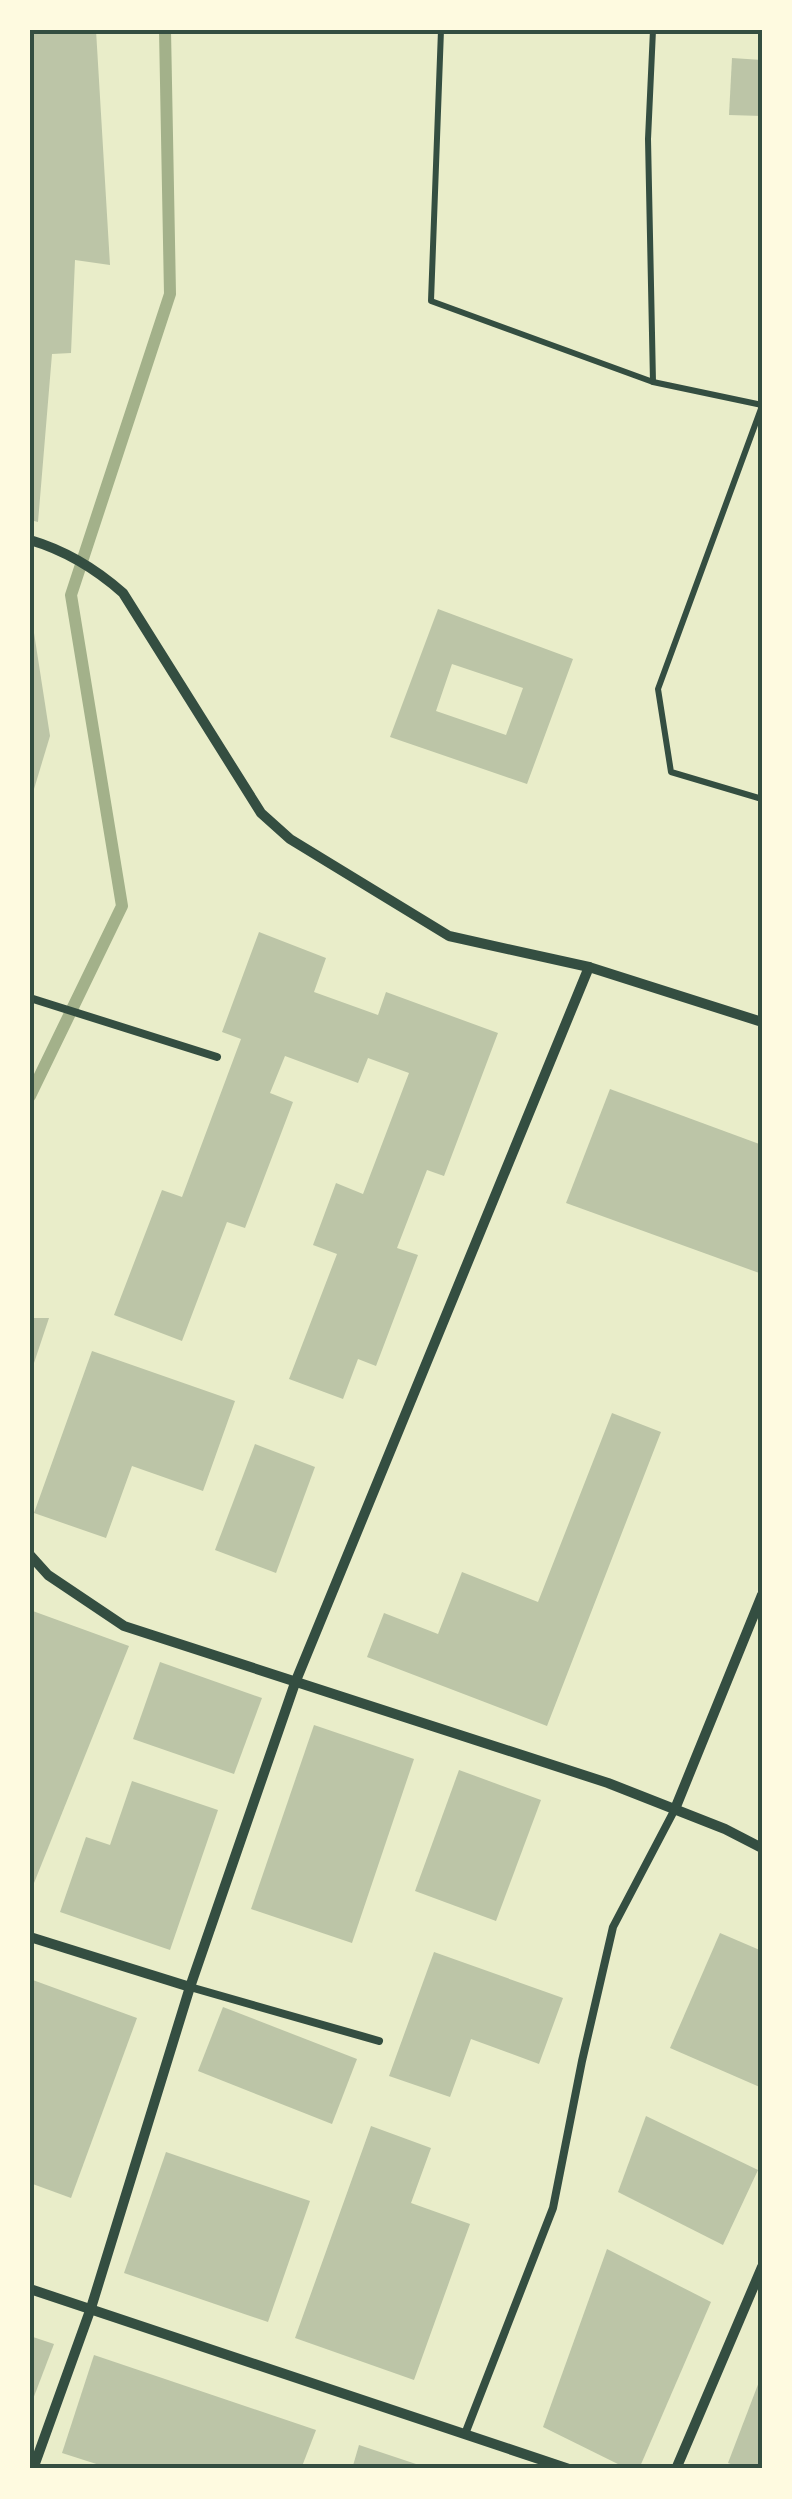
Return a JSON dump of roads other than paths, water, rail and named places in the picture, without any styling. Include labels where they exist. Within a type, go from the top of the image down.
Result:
[{"type":"street","points":[[30,540],[100,572],[122,592],[262,813],[290,839],[449,936],[589,966],[762,1022]]},
{"type":"street","points":[[33,2469],[90,2308],[190,1987],[295,1683],[589,966]]},
{"type":"street","points":[[30,1555],[48,1575],[124,1626],[608,1783],[725,1829],[762,1848]]},
{"type":"street","points":[[675,1810],[762,1595]]},
{"type":"street","points":[[30,1937],[190,1987]]},
{"type":"street","points":[[676,2469],[762,2266]]},
{"type":"street","points":[[30,2290],[569,2469]]},
{"type":"lane","points":[[35,999],[216,1057]]},
{"type":"lane","points":[[465,2434],[552,2208],[613,1927],[675,1810]]},
{"type":"lane","points":[[190,1987],[380,2041]]},
{"type":"waterway","points":[[30,1096],[122,906],[71,595],[170,294],[165,30]]}]
